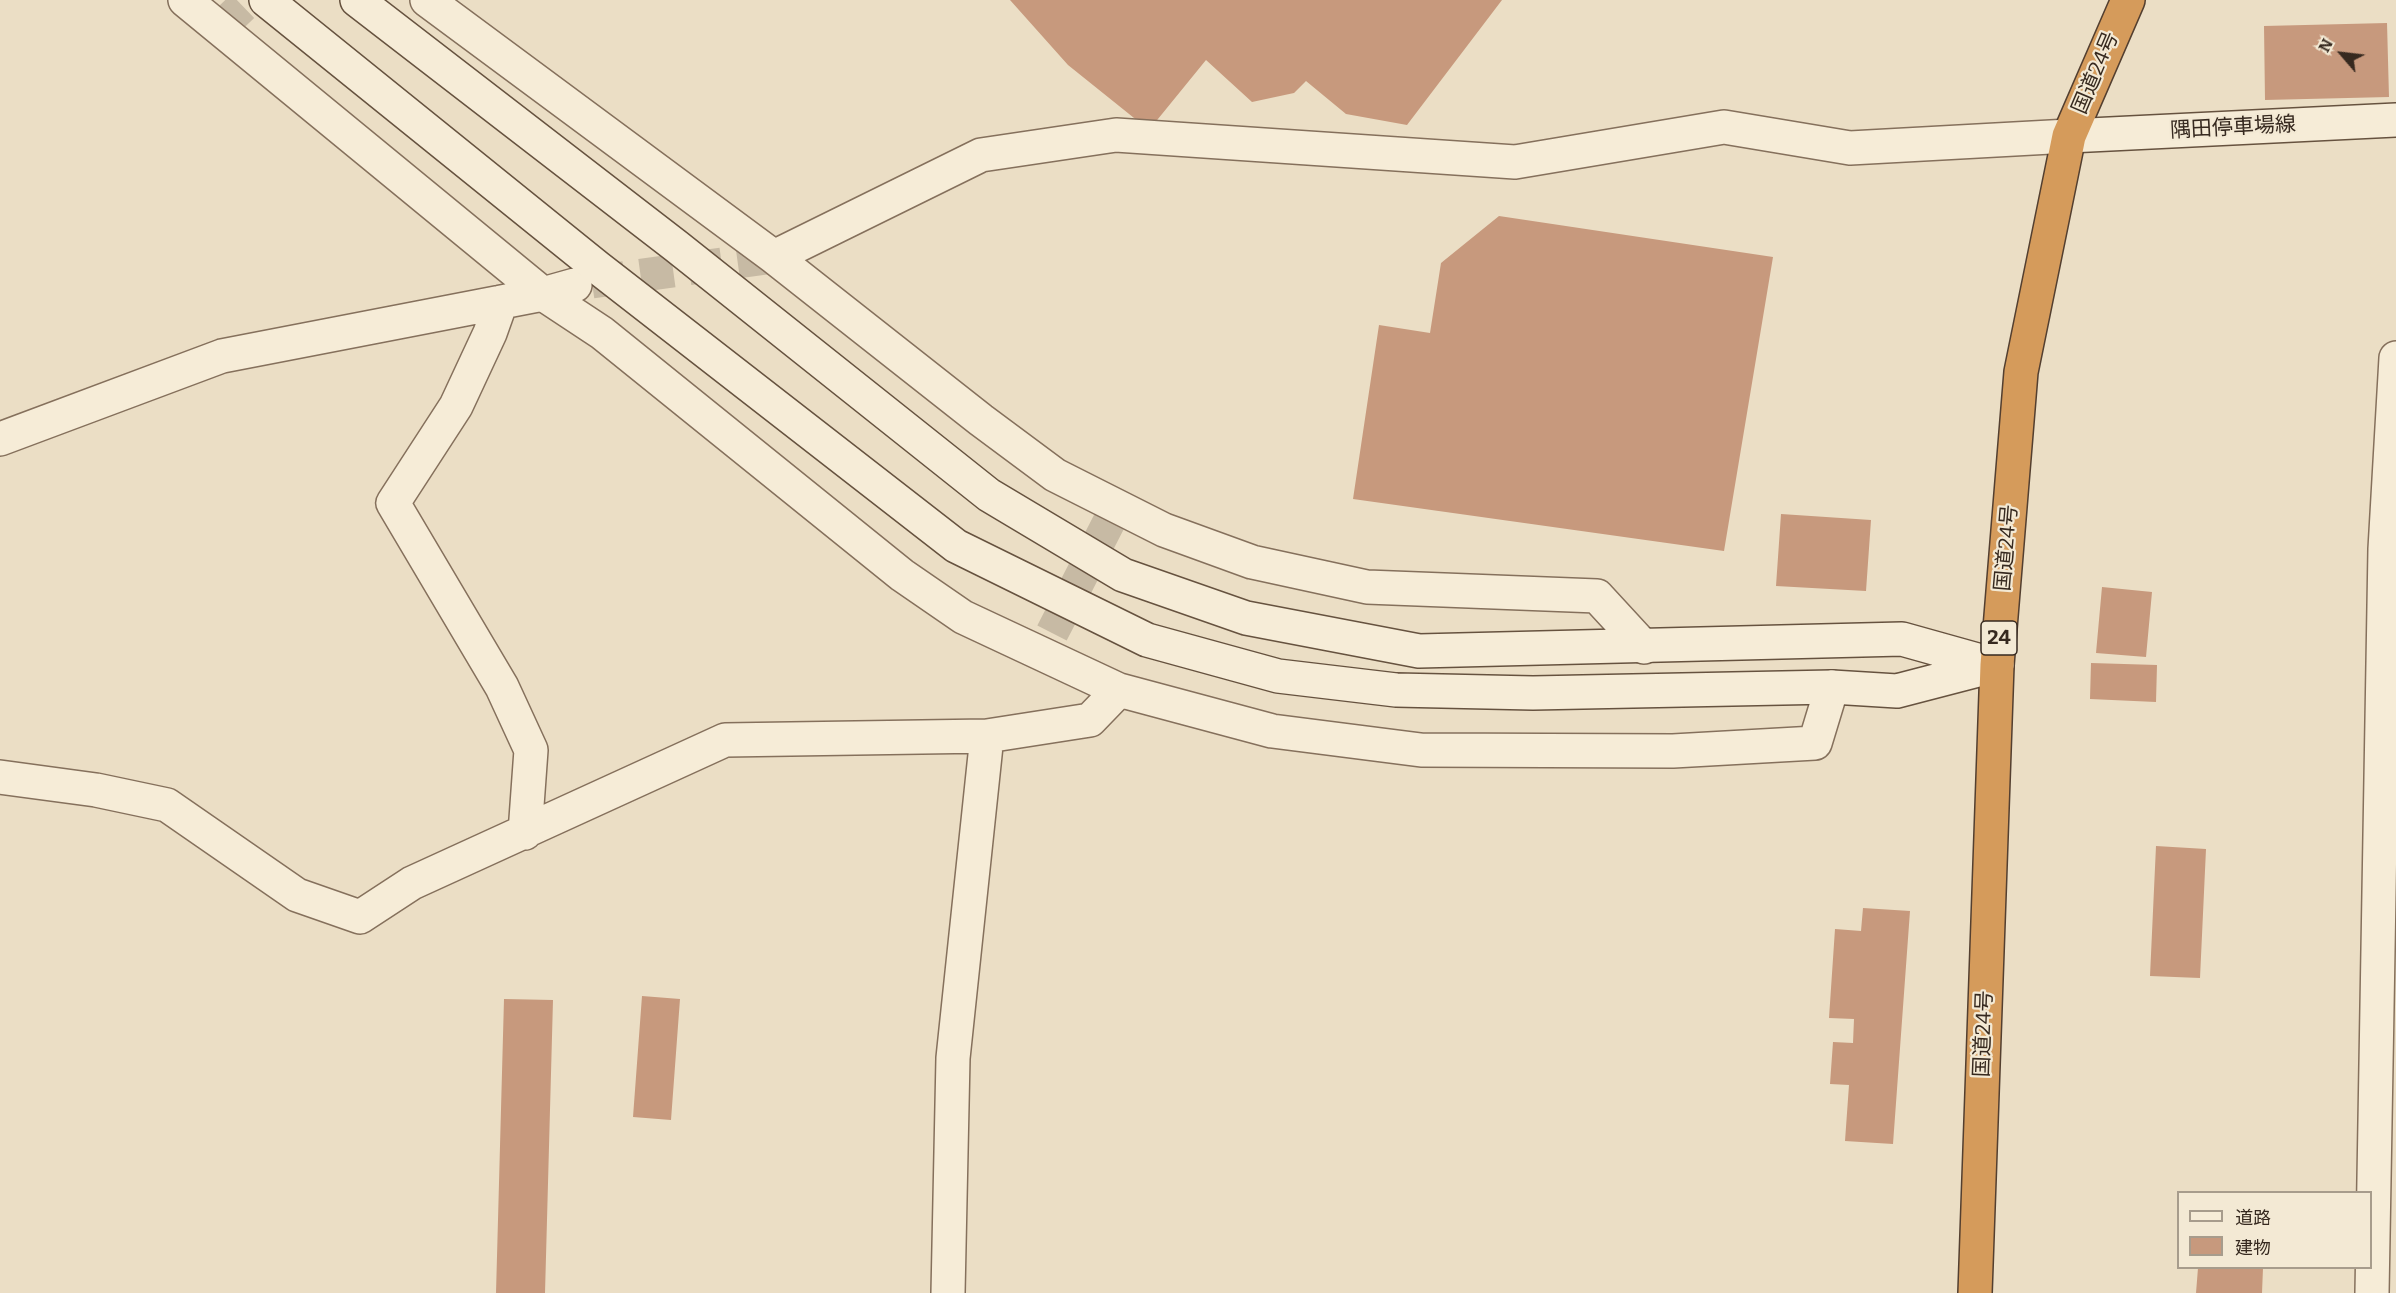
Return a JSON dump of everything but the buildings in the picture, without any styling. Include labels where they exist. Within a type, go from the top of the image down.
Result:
[{"type":"highway","name":"国道24号","points":[[1975,1293],[1997,665],[2021,372],[2069,136],[2128,0]]},
{"type":"street","points":[[185,0],[543,294],[602,333],[902,575],[963,617],[1047,644],[1119,690],[1272,731],[1421,750],[1673,751],[1815,743],[1832,687]]},
{"type":"street","points":[[266,0],[597,267],[956,546],[1147,640],[1278,676],[1396,690],[1533,693],[1832,687],[1897,691],[1997,665]]},
{"type":"street","points":[[357,0],[667,239],[989,495],[1123,575],[1246,618],[1419,651],[1902,639],[1997,665]]},
{"type":"street","points":[[427,0],[774,257],[1054,475],[1113,512],[1252,562],[1367,587],[1597,596],[1644,647]]},
{"type":"street","name":"隅田停車場線","points":[[774,257],[981,155],[1116,135],[1515,162],[1724,127],[1850,148],[2396,120]]},
{"type":"street","points":[[0,439],[222,356],[543,294],[574,285]]},
{"type":"street","points":[[501,302],[490,333],[456,406],[393,503],[502,687],[531,750],[525,833]]},
{"type":"street","points":[[2372,1293],[2385,549],[2396,358]]},
{"type":"street","points":[[0,777],[96,790],[167,805],[297,895],[360,917],[411,883],[725,740],[987,736],[1090,720],[1119,690]]},
{"type":"street","points":[[948,1293],[953,1058],[987,736]]},
{"type":"tunnel","points":[[219,29],[249,0]]},
{"type":"tunnel","points":[[592,282],[774,257]]},
{"type":"tunnel","points":[[1052,633],[1111,518]]}]
